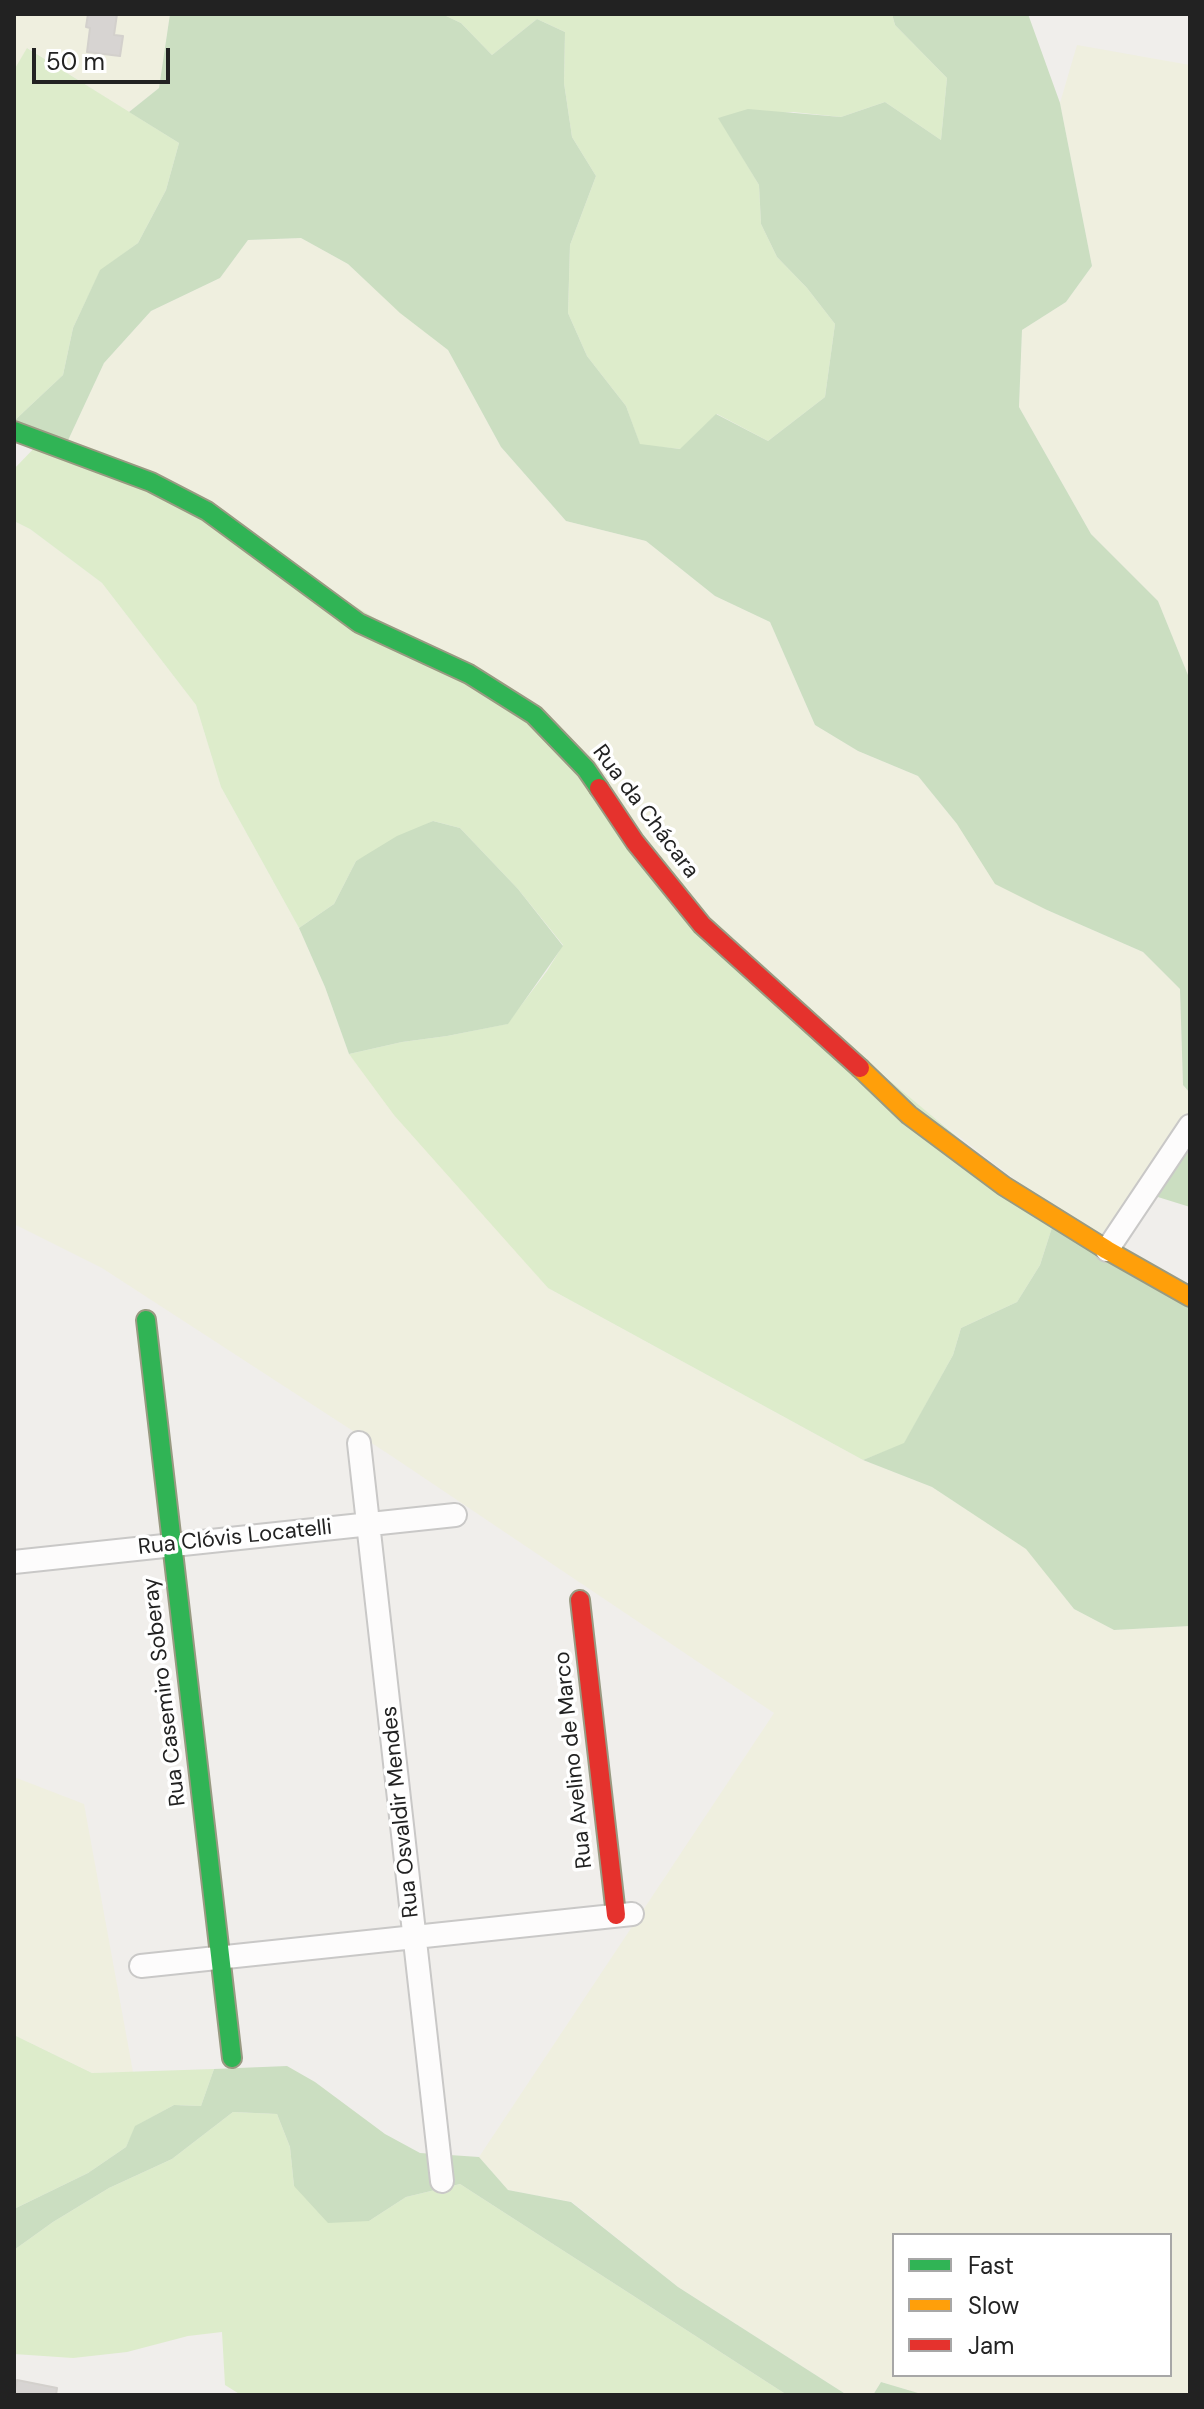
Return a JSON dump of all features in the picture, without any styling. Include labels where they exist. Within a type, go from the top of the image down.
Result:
[{"type":"street","name":"Rua da Chácara","points":[[14,431],[151,482],[207,511],[359,623],[469,674],[534,715],[586,769],[635,842],[702,925],[909,1115],[1004,1186],[1190,1297]]},
{"type":"street","points":[[1107,1250],[1190,1126]]},
{"type":"street","name":"Rua Casemiro Soberay","points":[[146,1320],[232,2058]]},
{"type":"street","name":"Rua Osvaldir Mendes","points":[[359,1443],[442,2181]]},
{"type":"street","name":"Rua Clóvis Locatelli","points":[[14,1562],[455,1515]]},
{"type":"street","name":"Rua Avelino de Marco","points":[[580,1600],[624,1915]]},
{"type":"street","points":[[141,1966],[624,1915]]},
{"type":"green space","points":[[14,14],[170,14],[159,88],[129,112],[28,48],[14,70]]},
{"type":"green space","points":[[170,14],[442,14],[461,23],[492,55],[537,19],[565,32],[564,83],[572,137],[596,176],[570,245],[568,313],[587,356],[626,406],[640,444],[680,449],[716,414],[768,441],[825,397],[835,324],[777,257],[761,224],[759,185],[718,118],[748,109],[841,117],[885,102],[941,140],[947,78],[895,25],[892,14],[1028,14],[1060,103],[1092,266],[1066,302],[1022,330],[1019,407],[1091,534],[1158,601],[1190,680],[1190,1093],[1183,1085],[1180,989],[1143,952],[995,884],[957,824],[918,776],[858,751],[815,725],[770,622],[715,596],[646,541],[566,521],[501,447],[448,350],[400,313],[348,264],[301,238],[248,240],[220,278],[151,311],[104,363],[64,449],[14,421],[63,375],[73,328],[100,270],[138,243],[166,190],[179,143],[129,112],[159,88]]},
{"type":"green space","points":[[442,14],[892,14],[895,25],[947,78],[941,140],[885,102],[841,117],[793,112],[719,118],[759,185],[761,224],[777,257],[835,324],[825,397],[768,441],[717,414],[681,449],[640,445],[626,406],[587,356],[568,313],[570,245],[596,176],[572,137],[564,83],[565,32],[537,19],[492,55],[461,23]]},
{"type":"green space","points":[[1077,45],[1190,65],[1190,680],[1158,601],[1091,534],[1019,407],[1022,330],[1066,302],[1092,266],[1060,103]]},
{"type":"green space","points":[[27,48],[179,143],[166,190],[138,243],[100,271],[73,328],[63,375],[14,421],[14,70]]},
{"type":"green space","points":[[301,238],[348,264],[400,312],[448,350],[501,447],[566,521],[646,541],[715,596],[770,622],[815,725],[858,751],[918,776],[957,824],[1047,910],[1143,952],[1180,989],[1183,1085],[1190,1093],[1190,1126],[1107,1250],[64,449],[104,363],[151,311],[220,278],[248,240]]},
{"type":"green space","points":[[41,441],[151,482],[534,715],[702,925],[1055,1218],[1040,1265],[1017,1302],[961,1328],[953,1355],[904,1444],[863,1460],[548,1288],[394,1115],[349,1054],[507,1024],[563,945],[518,889],[460,828],[433,821],[356,861],[334,904],[299,928],[221,787],[196,705],[102,583],[30,529],[14,521],[14,469]]},
{"type":"green space","points":[[14,521],[30,529],[102,583],[196,705],[221,787],[299,928],[325,987],[349,1054],[548,1288],[863,1460],[932,1487],[1027,1549],[1074,1609],[1114,1630],[1190,1626],[1190,2395],[924,2395],[881,2382],[873,2395],[847,2395],[678,2287],[572,2202],[508,2190],[479,2157],[774,1713],[390,1455],[102,1268],[14,1224]]},
{"type":"green space","points":[[433,821],[460,828],[518,889],[563,946],[508,1024],[349,1054],[325,987],[299,928],[334,904],[356,861],[397,836]]},
{"type":"green space","points":[[1190,1126],[1190,1207],[1145,1193]]},
{"type":"green space","points":[[1055,1218],[1190,1297],[1190,1626],[1114,1630],[1074,1609],[1026,1549],[932,1487],[863,1460],[904,1443],[953,1355],[961,1328],[1017,1302],[1040,1265]]},
{"type":"green space","points":[[14,1777],[84,1804],[133,2072],[92,2073],[14,2035]]},
{"type":"green space","points":[[14,2035],[92,2073],[214,2069],[201,2106],[174,2105],[136,2126],[126,2147],[88,2173],[14,2209]]},
{"type":"green space","points":[[287,2066],[315,2082],[385,2134],[420,2153],[479,2157],[508,2190],[571,2202],[678,2287],[847,2395],[787,2395],[460,2184],[406,2197],[369,2221],[328,2223],[294,2186],[290,2147],[277,2114],[233,2112],[172,2159],[109,2188],[14,2250],[14,2209],[88,2173],[126,2147],[135,2126],[174,2105],[201,2106],[214,2069]]},
{"type":"green space","points":[[233,2112],[277,2114],[290,2147],[294,2186],[369,2221],[406,2197],[460,2184],[787,2395],[241,2395],[225,2385],[222,2332],[188,2336],[127,2352],[73,2358],[14,2354],[14,2250],[109,2188],[172,2159]]},
{"type":"green space","points":[[881,2382],[918,2393],[924,2395],[873,2395]]},
{"type":"building","points":[[88,14],[117,14],[114,35],[123,36],[120,56],[87,52]]},
{"type":"building","points":[[17,2380],[57,2388],[56,2395],[14,2395]]},
{"type":"traffic: fast","points":[[14,431],[151,482],[207,511],[359,623],[469,674],[534,715],[586,769],[599,788]]},
{"type":"traffic: fast","points":[[146,1320],[232,2058]]},
{"type":"traffic: slow","points":[[860,1068],[909,1115],[1004,1186],[1190,1297]]},
{"type":"traffic: jam","points":[[599,788],[635,842],[702,925],[860,1068]]},
{"type":"traffic: jam","points":[[580,1600],[616,1915]]}]
